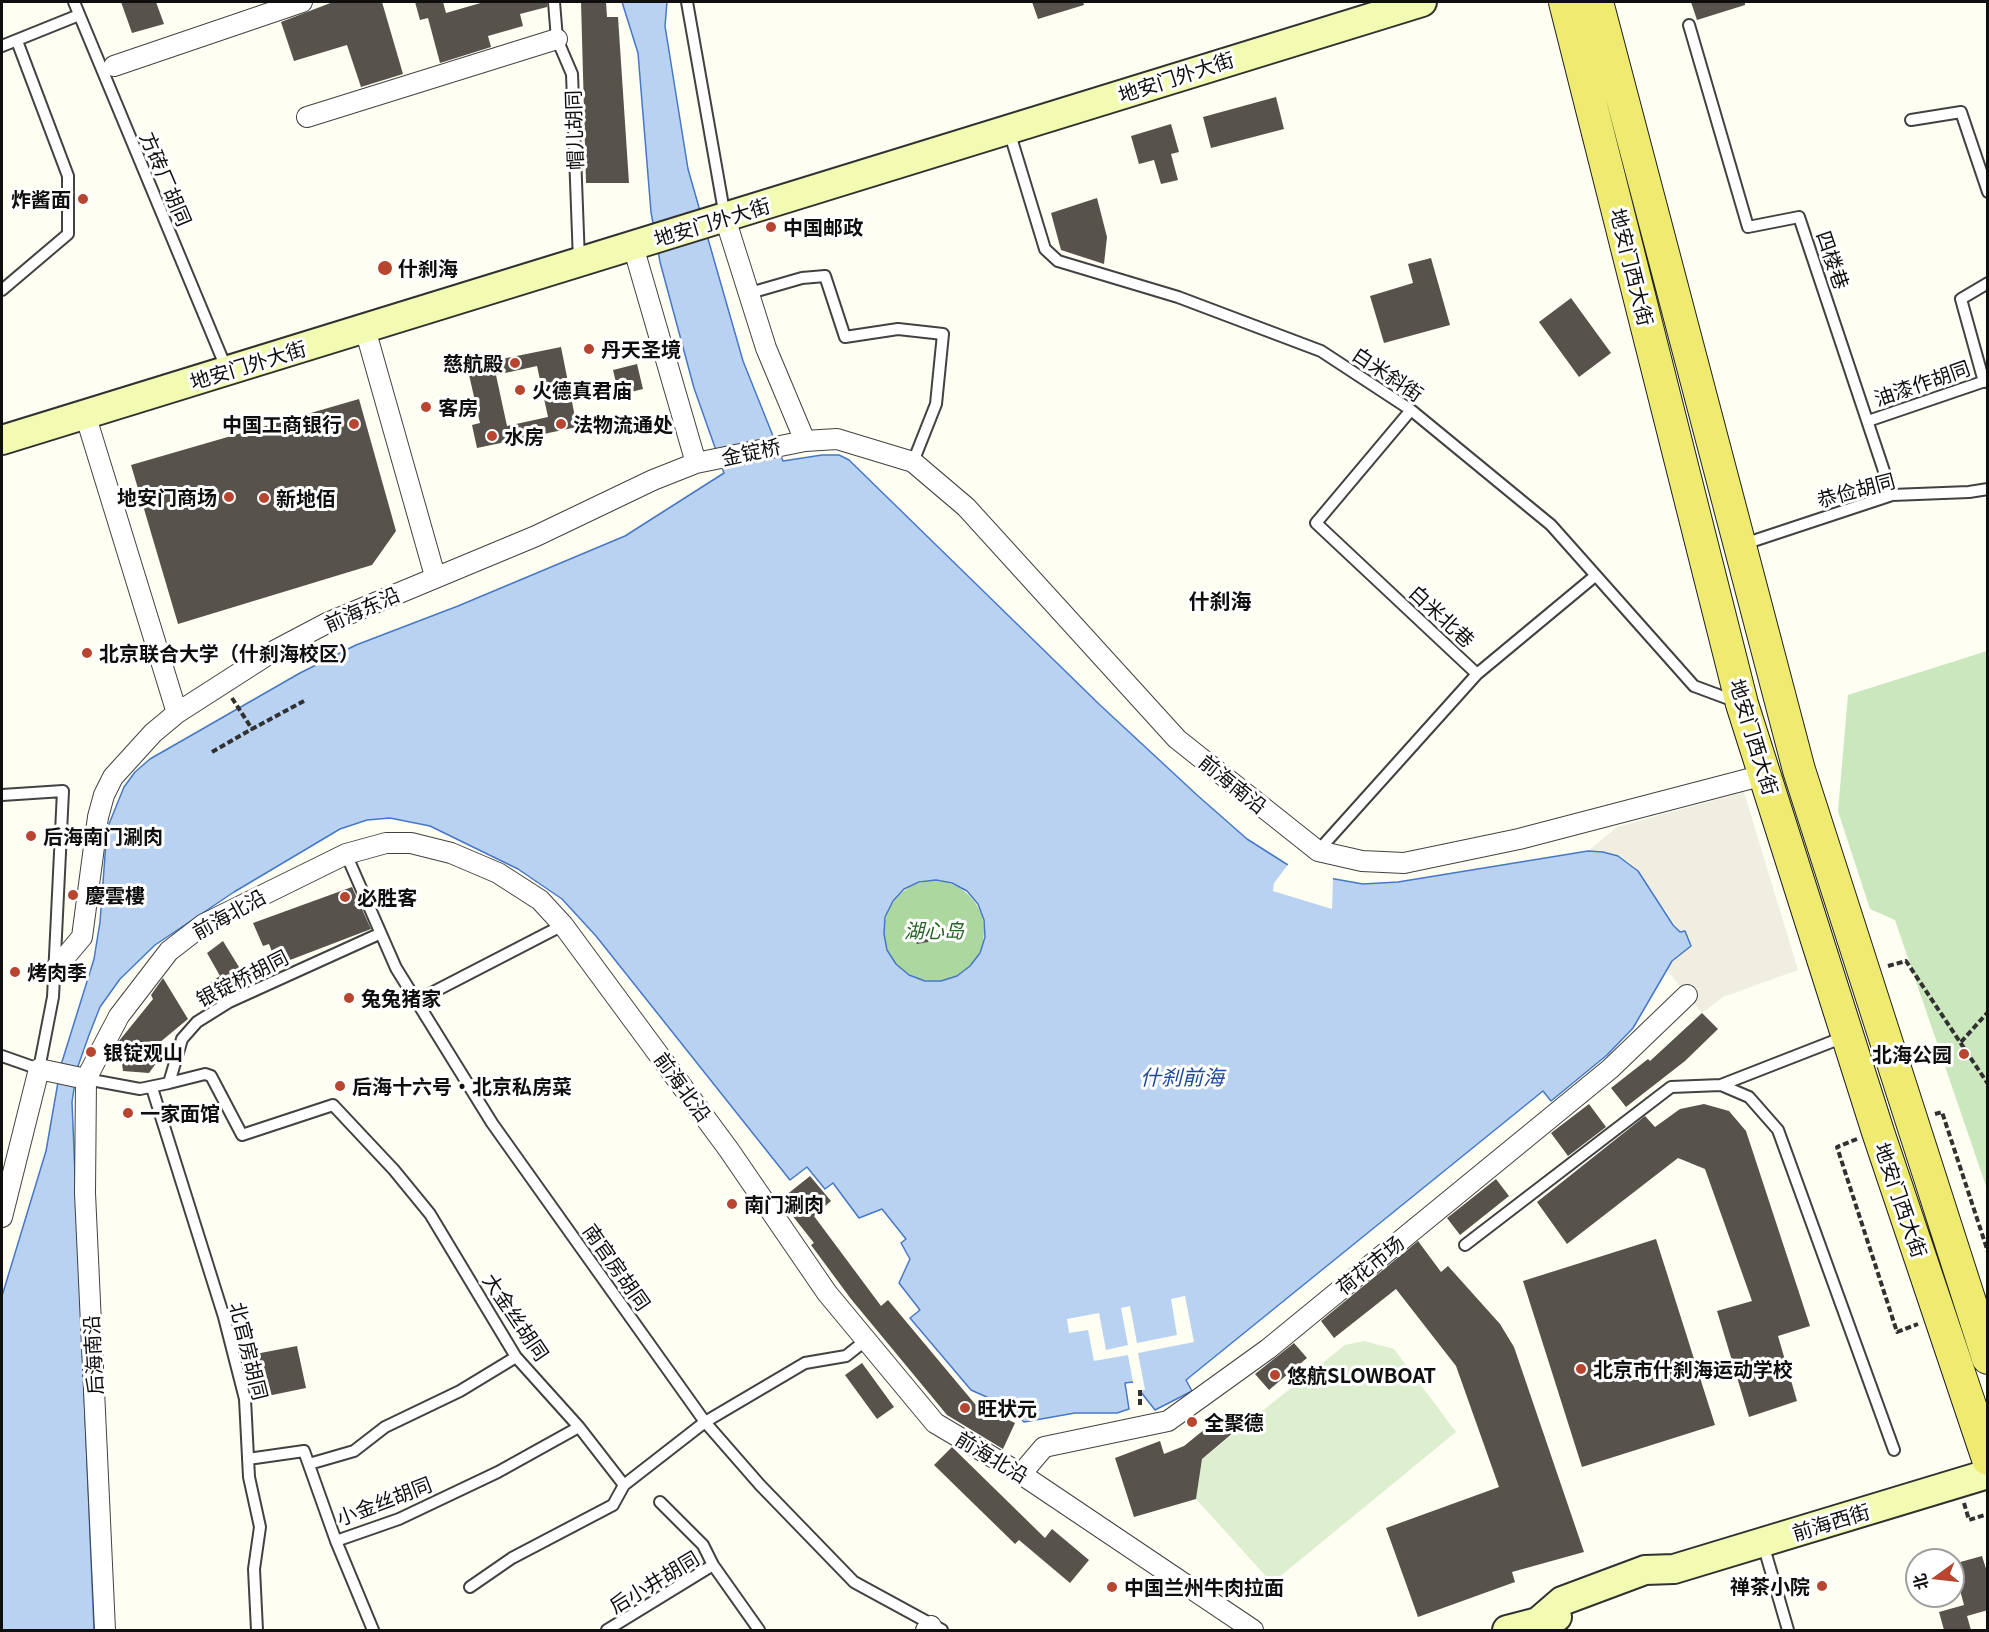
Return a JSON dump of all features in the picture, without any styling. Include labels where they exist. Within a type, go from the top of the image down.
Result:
[{"type":"main road","name":"地安门外大街","points":[[2,440],[1422,2]]},
{"type":"main road","name":"地安门西大街","points":[[1565,2],[1742,704],[1847,1035],[1988,1460]]},
{"type":"main road","name":"地安门西大街","points":[[1597,2],[1738,546],[1799,770],[1988,1358]]},
{"type":"main road","name":"前海西街","points":[[1507,1630],[1540,1620],[1562,1601],[1645,1570],[1674,1569],[1988,1474]]},
{"type":"street","points":[[114,66],[302,2]]},
{"type":"street","points":[[307,117],[557,39]]},
{"type":"street","points":[[725,218],[766,348],[805,441]]},
{"type":"street","points":[[633,246],[696,463]]},
{"type":"street","points":[[365,329],[435,576]]},
{"type":"street","points":[[85,414],[177,713]]},
{"type":"street","name":"前海南沿","points":[[805,441],[837,439],[913,462],[966,507],[1177,739],[1318,851],[1362,861],[1404,863],[1520,839],[1764,775]]},
{"type":"street","name":"金锭桥","points":[[696,463],[805,441]]},
{"type":"street","name":"前海东沿","points":[[55,969],[81,937],[98,817],[104,795],[113,777],[153,733],[177,713],[252,664],[318,628],[435,576],[536,536],[609,500],[696,463]]},
{"type":"street","name":"前海北沿","points":[[84,1078],[119,1016],[169,951],[204,924],[346,854],[386,843],[411,843],[451,853],[516,883],[540,900],[563,925],[729,1150],[827,1293],[934,1423],[1021,1474],[1247,1628]]},
{"type":"street","name":"荷花市场","points":[[1021,1474],[1044,1447],[1168,1421],[1268,1349],[1610,1069],[1687,995]]},
{"type":"street","points":[[2,1217],[42,1069],[84,1078]]},
{"type":"street","name":"后海南沿","points":[[84,1078],[85,1193],[105,1630]]},
{"type":"lane","name":"方砖厂胡同","points":[[74,2],[228,370]]},
{"type":"lane","name":"帽儿胡同","points":[[554,2],[557,39],[572,74],[579,261]]},
{"type":"lane","points":[[687,2],[725,218]]},
{"type":"lane","points":[[2,46],[79,15]]},
{"type":"lane","name":"四楼巷","points":[[1689,25],[1748,227],[1799,217],[1892,495]]},
{"type":"lane","points":[[2,290],[68,234],[68,176],[17,41]]},
{"type":"lane","points":[[1911,120],[1961,112],[1985,174],[1988,192]]},
{"type":"lane","name":"白米斜街","points":[[1009,131],[1046,249],[1058,261],[1178,297],[1321,351],[1411,410],[1551,525],[1694,686],[1742,704]]},
{"type":"lane","points":[[750,293],[802,278],[825,276],[845,337],[898,329],[943,334],[936,404],[913,462]]},
{"type":"lane","points":[[1986,381],[1961,299],[1988,283]]},
{"type":"lane","name":"油漆作胡同","points":[[1868,421],[1986,381]]},
{"type":"lane","name":"白米北巷","points":[[1318,851],[1477,674],[1316,523],[1411,410]]},
{"type":"lane","name":"恭俭胡同","points":[[1738,546],[1892,495],[1969,492],[1988,489]]},
{"type":"lane","points":[[1477,674],[1594,576]]},
{"type":"lane","points":[[2,795],[63,791],[53,997],[42,1069],[2,1056]]},
{"type":"lane","name":"南官房胡同","points":[[346,854],[379,934],[416,1001],[492,1123],[705,1422],[760,1485],[854,1582],[933,1629]]},
{"type":"lane","points":[[416,1001],[563,925]]},
{"type":"lane","name":"银锭桥胡同","points":[[169,1083],[182,1039],[197,1022],[229,1002],[379,934]]},
{"type":"lane","points":[[1465,1245],[1671,1087],[1721,1085],[1847,1035]]},
{"type":"lane","name":"大金丝胡同","points":[[169,1083],[205,1074],[211,1076],[242,1135],[333,1105],[394,1170],[430,1214],[516,1357],[579,1427],[624,1485]]},
{"type":"lane","points":[[84,1078],[140,1089],[169,1083]]},
{"type":"lane","points":[[1721,1085],[1749,1097],[1778,1130],[1894,1450]]},
{"type":"lane","name":"北官房胡同","points":[[152,1088],[224,1317],[243,1389],[248,1459],[260,1527],[254,1569],[257,1630]]},
{"type":"lane","points":[[470,1587],[512,1558],[614,1505],[624,1485],[705,1422],[805,1363],[846,1356],[865,1341]]},
{"type":"lane","points":[[248,1459],[304,1450],[309,1464],[354,1451],[385,1427],[460,1391],[516,1357]]},
{"type":"lane","name":"小金丝胡同","points":[[309,1464],[336,1541],[399,1519],[498,1472],[579,1427]]},
{"type":"lane","points":[[660,1502],[704,1545],[712,1565]]},
{"type":"lane","points":[[336,1541],[373,1630]]},
{"type":"lane","points":[[1762,1543],[1788,1630]]},
{"type":"lane","name":"后小井胡同","points":[[607,1630],[712,1565],[759,1630]]},
{"type":"path","points":[[212,752],[304,701]]},
{"type":"path","points":[[244,715],[252,729]]},
{"type":"path","points":[[1864,973],[1906,961],[1988,1084]]},
{"type":"path","points":[[1961,1042],[1988,1012]]},
{"type":"path","points":[[1942,1112],[1988,1252]]},
{"type":"path","points":[[1837,1147],[1897,1332]]},
{"type":"green space","name":"北海公园","points":[[1988,651],[1987,1189],[1895,920],[1870,909],[1838,811],[1848,695]]},
{"type":"green space","name":"湖心岛","points":[[934,881],[953,884],[970,895],[981,912],[984,931],[981,950],[970,967],[953,978],[934,981],[915,978],[898,967],[887,950],[884,931],[887,912],[898,895],[915,884]]},
{"type":"green space","points":[[1364,1341],[1394,1349],[1456,1432],[1272,1583],[1196,1499],[1202,1459],[1345,1345]]},
{"type":"shaded area","points":[[1744,792],[1798,970],[1723,997],[1702,1013],[1667,970],[1676,955],[1690,946],[1638,871],[1630,862],[1603,852],[1588,851],[1617,827]]},
{"type":"water","name":"什刹前海","points":[[622,2],[667,2],[665,26],[688,169],[743,361],[783,461],[822,455],[839,455],[849,460],[1100,705],[1197,795],[1247,839],[1288,865],[1312,875],[1363,884],[1398,882],[1588,851],[1603,852],[1618,856],[1638,871],[1673,925],[1680,932],[1685,931],[1691,946],[1672,961],[1633,1028],[1607,1055],[1551,1101],[1543,1091],[1186,1380],[1192,1391],[1155,1410],[1133,1382],[1125,1383],[1129,1409],[1117,1413],[1075,1413],[1024,1422],[1009,1407],[971,1390],[910,1318],[920,1310],[899,1283],[910,1259],[901,1243],[906,1239],[882,1209],[859,1218],[833,1183],[825,1189],[807,1167],[790,1180],[596,936],[562,899],[518,869],[430,826],[390,818],[367,820],[340,829],[234,892],[155,945],[120,979],[100,1007],[77,1069],[72,1102],[94,1630],[2,1630],[2,1296],[46,1151],[61,1065],[94,959],[100,922],[107,829],[124,787],[135,772],[150,759],[300,673],[356,645],[458,606],[625,536],[724,473],[694,388],[660,262],[651,212],[638,53]],"holes":[[[936,880],[952,883],[967,891],[978,904],[984,920],[985,937],[980,953],[970,966],[957,976],[941,981],[925,981],[909,975],[896,964],[887,950],[884,934],[885,917],[893,901],[904,889],[919,882]]]},
{"type":"pier","points":[[1290,862],[1333,877],[1332,909],[1273,891],[1274,883]]},
{"type":"pier","points":[[1185,1296],[1194,1342],[1138,1353],[1145,1390],[1137,1391],[1134,1388],[1128,1355],[1094,1361],[1088,1330],[1069,1333],[1067,1319],[1099,1313],[1106,1350],[1128,1345],[1121,1308],[1130,1306],[1137,1343],[1177,1335],[1171,1299]]},
{"type":"building","points":[[121,2],[156,2],[164,24],[132,33]]},
{"type":"building","points":[[333,2],[382,2],[403,74],[361,87],[347,45],[294,61],[281,22]]},
{"type":"building","points":[[415,2],[443,2],[446,13],[484,2],[547,2],[547,7],[520,14],[523,26],[488,36],[491,47],[440,63],[428,18],[420,20]]},
{"type":"building","points":[[581,2],[606,2],[607,17],[618,17],[629,183],[586,183]]},
{"type":"building","points":[[1032,2],[1083,2],[1084,5],[1038,19]]},
{"type":"building","points":[[1691,2],[1745,2],[1745,5],[1697,20]]},
{"type":"building","points":[[1276,97],[1284,129],[1211,148],[1203,117]]},
{"type":"building","points":[[1171,124],[1179,152],[1171,154],[1178,180],[1161,184],[1154,160],[1139,164],[1131,136]]},
{"type":"building","points":[[1097,198],[1107,237],[1104,264],[1061,250],[1051,213]]},
{"type":"building","points":[[1431,258],[1450,325],[1384,343],[1370,296],[1413,283],[1408,264]]},
{"type":"building","points":[[1571,298],[1611,353],[1579,377],[1539,322]]},
{"type":"building","points":[[561,347],[577,427],[477,448],[472,425],[480,423],[467,366]],"holes":[[[537,366],[548,417],[507,426],[496,375]]]},
{"type":"building","points":[[637,364],[643,389],[619,395],[613,370]]},
{"type":"building","name":"新地佰","points":[[359,399],[396,531],[372,565],[178,624],[131,465]]},
{"type":"building","points":[[352,887],[371,929],[277,965],[269,944],[263,946],[253,923]]},
{"type":"building","points":[[924,923],[931,931],[928,942],[917,944],[910,935],[913,925]]},
{"type":"building","points":[[223,941],[247,980],[215,997],[207,984],[220,976],[207,953]]},
{"type":"building","points":[[163,978],[188,1019],[159,1043],[165,1051],[149,1073],[123,1071],[119,1041],[153,999],[151,995]]},
{"type":"building","points":[[1702,1013],[1718,1029],[1685,1061],[1626,1107],[1611,1088],[1648,1059],[1650,1061]]},
{"type":"building","points":[[1589,1104],[1606,1127],[1568,1156],[1551,1133]]},
{"type":"building","points":[[1704,1104],[1729,1111],[1746,1131],[1810,1326],[1778,1336],[1797,1401],[1749,1417],[1717,1311],[1752,1301],[1705,1169],[1678,1158],[1567,1244],[1537,1202],[1645,1116],[1655,1127],[1680,1109]]},
{"type":"building","points":[[810,1176],[831,1201],[814,1216],[881,1306],[888,1300],[975,1404],[1015,1423],[1003,1449],[947,1415],[851,1299],[811,1245],[814,1243],[780,1200]]},
{"type":"building","points":[[1496,1179],[1509,1196],[1460,1235],[1447,1218]]},
{"type":"building","points":[[1656,1239],[1715,1425],[1582,1467],[1523,1281]]},
{"type":"building","points":[[1418,1241],[1441,1272],[1448,1266],[1500,1324],[1514,1347],[1584,1552],[1512,1572],[1515,1582],[1418,1617],[1386,1528],[1499,1487],[1456,1366],[1396,1289],[1334,1338],[1321,1321]]},
{"type":"building","points":[[1294,1343],[1307,1358],[1269,1390],[1255,1374]]},
{"type":"building","points":[[297,1346],[306,1388],[253,1399],[245,1356]]},
{"type":"building","points":[[862,1363],[894,1407],[877,1419],[845,1375]]},
{"type":"building","points":[[1226,1412],[1240,1427],[1202,1459],[1196,1499],[1134,1517],[1115,1458],[1160,1441],[1164,1454],[1184,1446]]},
{"type":"building","points":[[952,1447],[1045,1538],[1052,1529],[1089,1560],[1070,1583],[1019,1540],[1015,1544],[934,1465]]},
{"type":"building","points":[[1982,1556],[1988,1575],[1988,1610],[1967,1616],[1971,1630],[1944,1630],[1939,1612],[1965,1608],[1965,1561]]},
{"type":"place","name":"炸酱面","points":[[83,199]]},
{"type":"place","name":"中国邮政","points":[[771,227]]},
{"type":"place","name":"什刹海","points":[[385,268]]},
{"type":"place","name":"丹天圣境","points":[[589,349]]},
{"type":"place","name":"慈航殿","points":[[515,363]]},
{"type":"place","name":"火德真君庙","points":[[520,390]]},
{"type":"place","name":"客房","points":[[426,407]]},
{"type":"place","name":"中国工商银行","points":[[354,424]]},
{"type":"place","name":"法物流通处","points":[[561,424]]},
{"type":"place","name":"水房","points":[[492,436]]},
{"type":"place","name":"地安门商场","points":[[229,497]]},
{"type":"place","name":"新地佰","points":[[264,498]]},
{"type":"place","name":"北京联合大学（什刹海校区）","points":[[87,653]]},
{"type":"place","name":"后海南门涮肉","points":[[31,836]]},
{"type":"place","name":"慶雲樓","points":[[73,895]]},
{"type":"place","name":"必胜客","points":[[345,897]]},
{"type":"place","name":"烤肉季","points":[[15,972]]},
{"type":"place","name":"兔兔猪家","points":[[349,998]]},
{"type":"place","name":"银锭观山","points":[[91,1052]]},
{"type":"place","name":"北海公园","points":[[1964,1054]]},
{"type":"place","name":"后海十六号•北京私房菜","points":[[340,1086]]},
{"type":"place","name":"一家面馆","points":[[128,1113]]},
{"type":"place","name":"南门涮肉","points":[[732,1204]]},
{"type":"place","name":"北京市什刹海运动学校","points":[[1581,1369]]},
{"type":"place","name":"悠航SLOWBOAT","points":[[1275,1375]]},
{"type":"place","name":"旺状元","points":[[965,1408]]},
{"type":"place","name":"全聚德","points":[[1192,1422]]},
{"type":"place","name":"禅茶小院","points":[[1822,1586]]},
{"type":"place","name":"中国兰州牛肉拉面","points":[[1112,1587]]},
{"type":"district","name":"什刹海","points":[[1220,601]]}]
